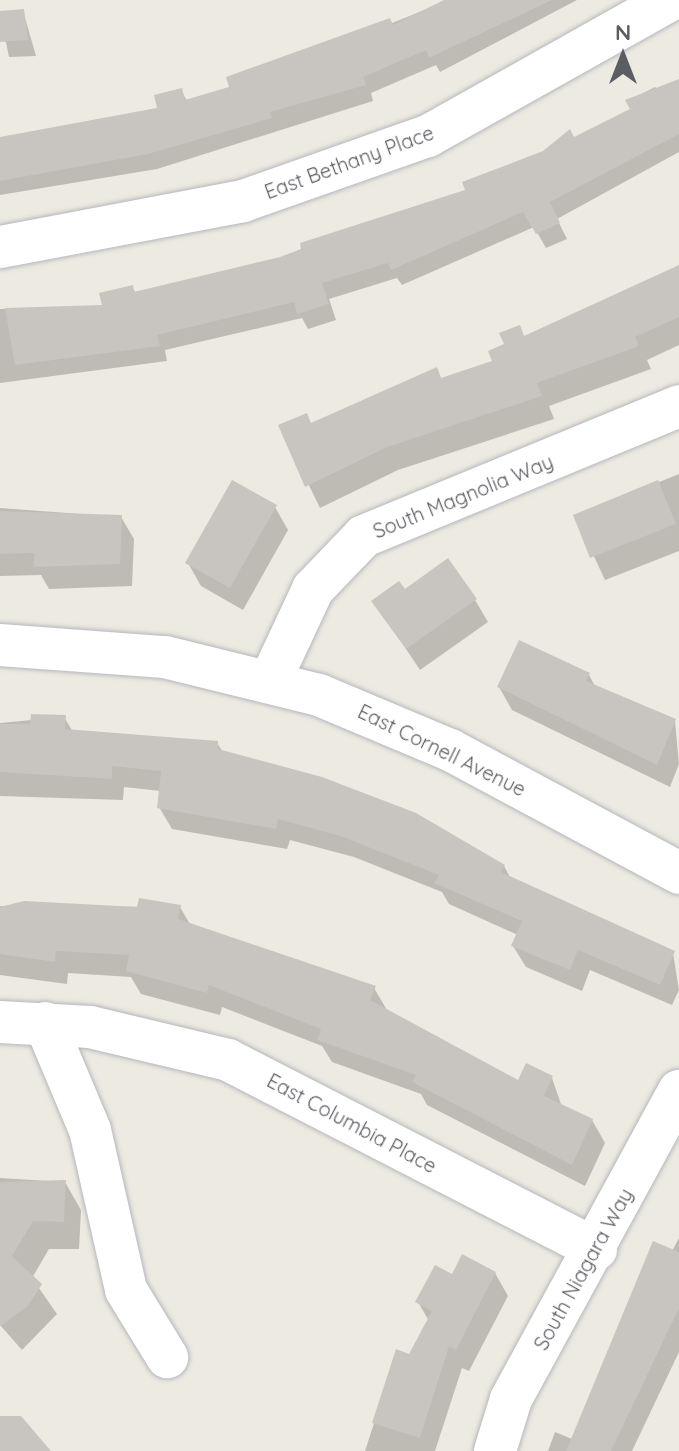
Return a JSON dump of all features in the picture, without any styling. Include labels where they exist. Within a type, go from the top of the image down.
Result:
[{"type":"street","name":"East Bethany Place","points":[[0,247],[243,201],[428,136],[670,0]]},
{"type":"street","name":"South Magnolia Way","points":[[270,681],[313,589],[364,536],[679,406]]},
{"type":"street","name":"East Cornell Avenue","points":[[0,645],[131,652],[270,681],[406,728],[679,873]]},
{"type":"street","name":"East Columbia Place","points":[[0,1022],[45,1023],[144,1037],[257,1072],[596,1249]]},
{"type":"street","points":[[45,1023],[90,1130],[126,1290],[167,1357]]},
{"type":"street","name":"South Niagara Way","points":[[495,1451],[511,1399],[596,1249],[679,1091]]},
{"type":"building","points":[[444,0],[552,0],[429,58],[426,50],[363,77],[366,85],[270,112],[272,118],[148,154],[0,181],[0,137],[157,108],[154,95],[182,88],[185,100],[229,87],[226,77],[390,18],[393,25]]},
{"type":"building","points":[[24,9],[28,40],[0,42],[0,11]]},
{"type":"building","points":[[679,79],[679,134],[550,202],[560,223],[536,234],[523,212],[391,270],[388,263],[322,283],[329,304],[297,314],[294,302],[157,335],[160,346],[15,365],[5,308],[102,305],[99,293],[133,285],[134,292],[280,257],[301,249],[300,243],[465,190],[462,182],[543,151],[570,129],[574,137],[630,109],[625,100]]},
{"type":"building","points":[[679,265],[679,317],[635,337],[639,346],[537,383],[542,396],[385,448],[305,487],[278,425],[307,413],[311,423],[437,367],[441,378],[492,361],[488,351],[504,344],[499,333],[520,325],[524,336]]},
{"type":"building","points":[[232,480],[277,505],[230,588],[185,563]]},
{"type":"building","points":[[658,480],[676,524],[590,558],[573,515]]},
{"type":"building","points":[[0,511],[122,515],[120,564],[34,567],[34,553],[0,554]]},
{"type":"building","points":[[448,558],[477,599],[406,649],[371,601],[399,581],[405,589]]},
{"type":"building","points":[[519,640],[590,673],[586,681],[676,719],[657,765],[497,687]]},
{"type":"building","points":[[31,714],[66,715],[65,729],[218,741],[218,749],[322,777],[416,813],[505,865],[501,872],[675,951],[660,985],[578,950],[570,970],[511,946],[522,921],[434,883],[439,875],[340,836],[278,819],[276,829],[157,808],[161,771],[112,766],[112,779],[0,772],[0,724],[30,724]]},
{"type":"building","points":[[139,898],[181,905],[178,919],[376,986],[370,1000],[518,1080],[526,1063],[553,1076],[544,1096],[593,1119],[572,1165],[412,1082],[416,1075],[317,1040],[321,1029],[209,985],[207,993],[126,971],[129,955],[56,951],[55,962],[0,954],[0,907],[24,901],[137,907]]},
{"type":"building","points":[[66,1180],[64,1222],[33,1221],[12,1256],[42,1284],[28,1306],[0,1326],[0,1182]]},
{"type":"building","points":[[653,1241],[679,1252],[679,1308],[611,1451],[566,1451]]},
{"type":"building","points":[[462,1254],[496,1272],[456,1350],[449,1346],[420,1438],[372,1423],[396,1349],[409,1354],[432,1311],[415,1302],[435,1265],[452,1274]]},
{"type":"building","points":[[0,1416],[21,1416],[51,1451],[0,1451]]}]
